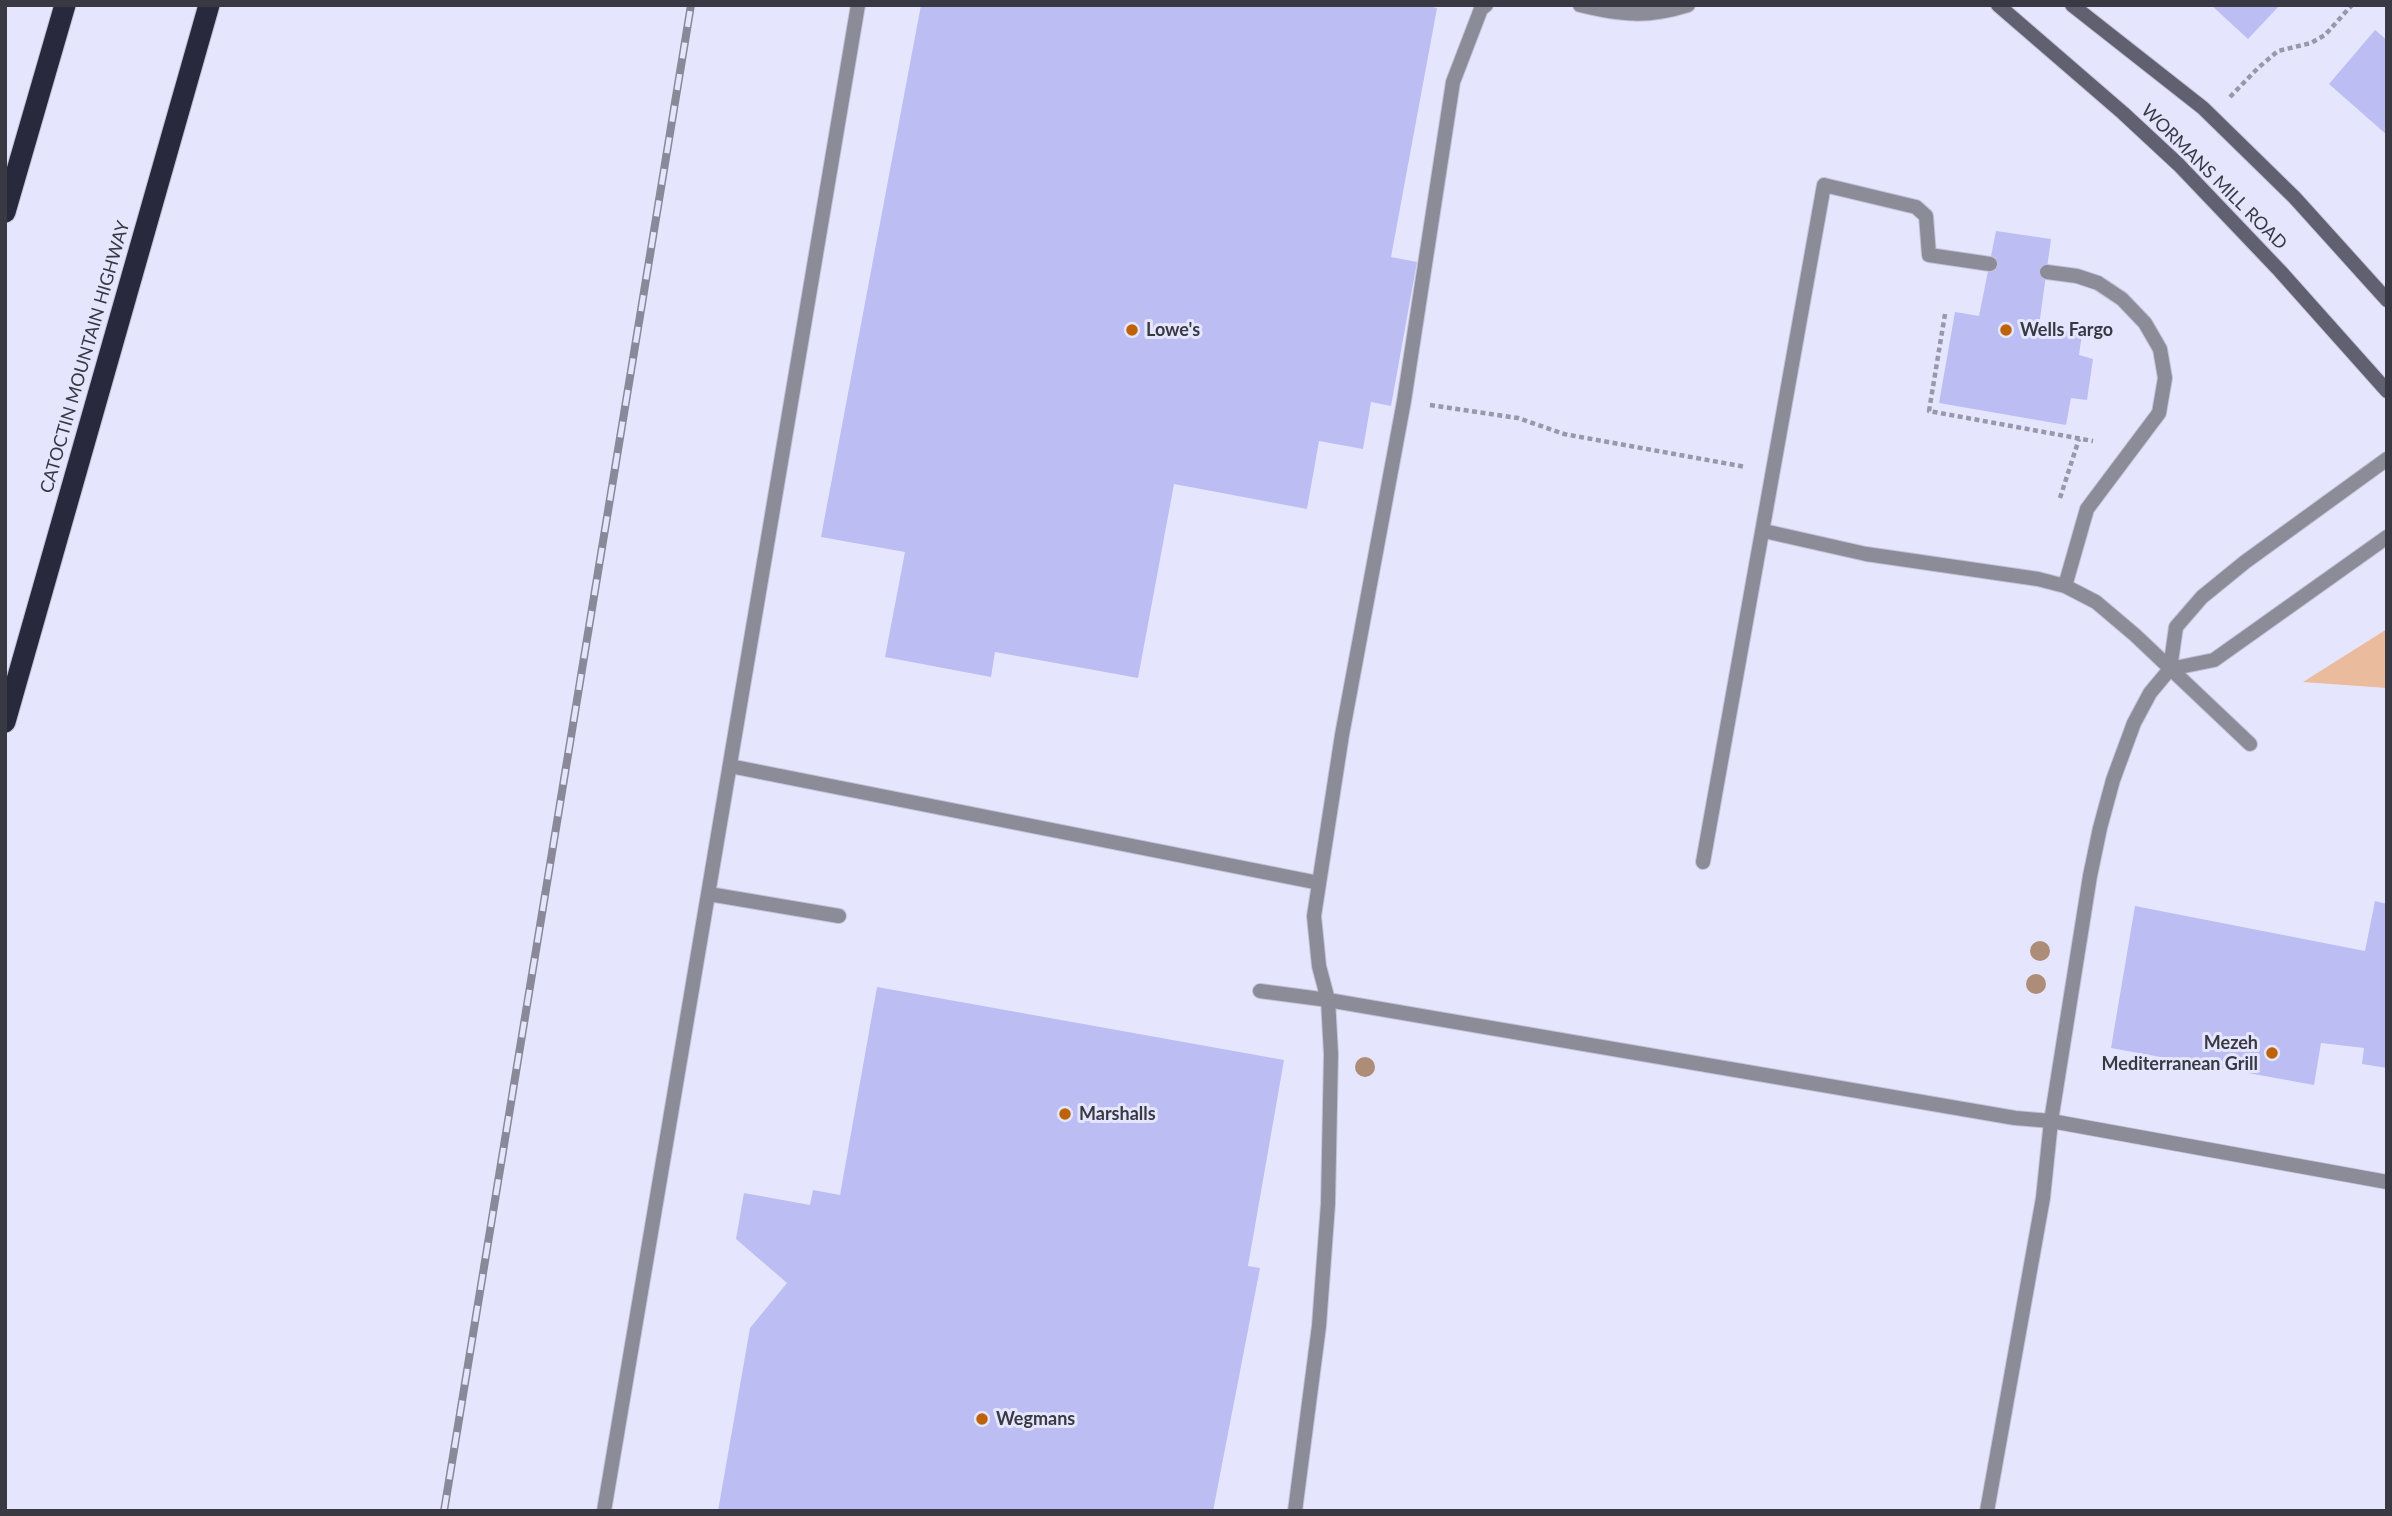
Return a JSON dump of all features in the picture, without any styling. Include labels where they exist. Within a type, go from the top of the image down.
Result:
[{"type":"highway","points":[[5,212],[65,5]]},
{"type":"highway","name":"CATOCTIN MOUNTAIN HIGHWAY","points":[[5,722],[209,5]]},
{"type":"street","points":[[604,1511],[858,5]]},
{"type":"street","points":[[1295,1511],[1323,1292],[1328,1204],[1331,1054],[1328,1000],[1320,965],[1314,915],[1342,734],[1404,401],[1453,82],[1481,9],[1486,5]]},
{"type":"street","points":[[1580,5],[1619,15],[1668,11],[1688,5]]},
{"type":"street","name":"WORMANS MILL ROAD","points":[[1998,5],[2179,165],[2280,271],[2387,391]]},
{"type":"street","name":"WORMANS MILL ROAD","points":[[2072,5],[2203,108],[2295,198],[2387,300]]},
{"type":"street","points":[[1703,862],[1824,185],[1916,207],[1926,216],[1929,255],[1990,264]]},
{"type":"street","points":[[2047,272],[2077,276],[2098,284],[2122,299],[2145,323],[2160,349],[2165,379],[2159,413],[2087,509],[2065,586]]},
{"type":"street","points":[[1987,1511],[2043,1198],[2051,1121],[2090,876],[2113,780],[2134,723],[2150,694],[2170,669],[2176,627],[2202,597],[2245,562],[2387,459]]},
{"type":"street","points":[[1764,531],[1866,554],[2038,579],[2065,586],[2096,602],[2135,635],[2250,744]]},
{"type":"street","points":[[2170,669],[2214,660],[2387,537]]},
{"type":"street","points":[[730,766],[1319,883]]},
{"type":"street","points":[[709,894],[839,915]]},
{"type":"street","points":[[1260,990],[1987,1113],[2051,1121],[2387,1182]]},
{"type":"path","points":[[2225,103],[2278,51],[2311,43],[2325,35],[2352,5]]},
{"type":"path","points":[[1945,314],[1929,411],[2093,441]]},
{"type":"shaded area","points":[[2387,629],[2387,688],[2303,682]]},
{"type":"building","name":"Lowe's","points":[[921,5],[1424,5],[1437,8],[1391,257],[1417,262],[1391,406],[1371,402],[1363,449],[1319,441],[1307,509],[1174,484],[1138,678],[995,652],[991,677],[885,657],[905,552],[821,537]]},
{"type":"building","points":[[2211,5],[2280,5],[2248,39]]},
{"type":"building","points":[[2375,30],[2387,40],[2387,135],[2329,84]]},
{"type":"building","name":"Wells Fargo","points":[[1996,231],[2051,239],[2039,326],[2082,334],[2079,355],[2093,359],[2087,400],[2071,398],[2066,425],[1939,403],[1955,312],[1979,316]]},
{"type":"building","points":[[2375,901],[2387,904],[2387,1068],[2362,1064],[2364,1048],[2321,1043],[2314,1085],[2111,1048],[2135,906],[2365,951]]},
{"type":"building","name":"Wegmans","points":[[877,987],[1284,1060],[1248,1266],[1260,1268],[1213,1511],[718,1511],[750,1328],[787,1283],[736,1239],[744,1193],[810,1205],[813,1190],[840,1195]]},
{"type":"railway","points":[[444,1511],[691,5]]},
{"type":"place","name":"Lowe's","points":[[1132,330]]},
{"type":"place","name":"Wells Fargo","points":[[2006,330]]},
{"type":"place","name":"Mezeh Mediterranean Grill","points":[[2272,1053]]},
{"type":"place","name":"Marshalls","points":[[1065,1114]]},
{"type":"place","name":"Wegmans","points":[[982,1419]]}]
